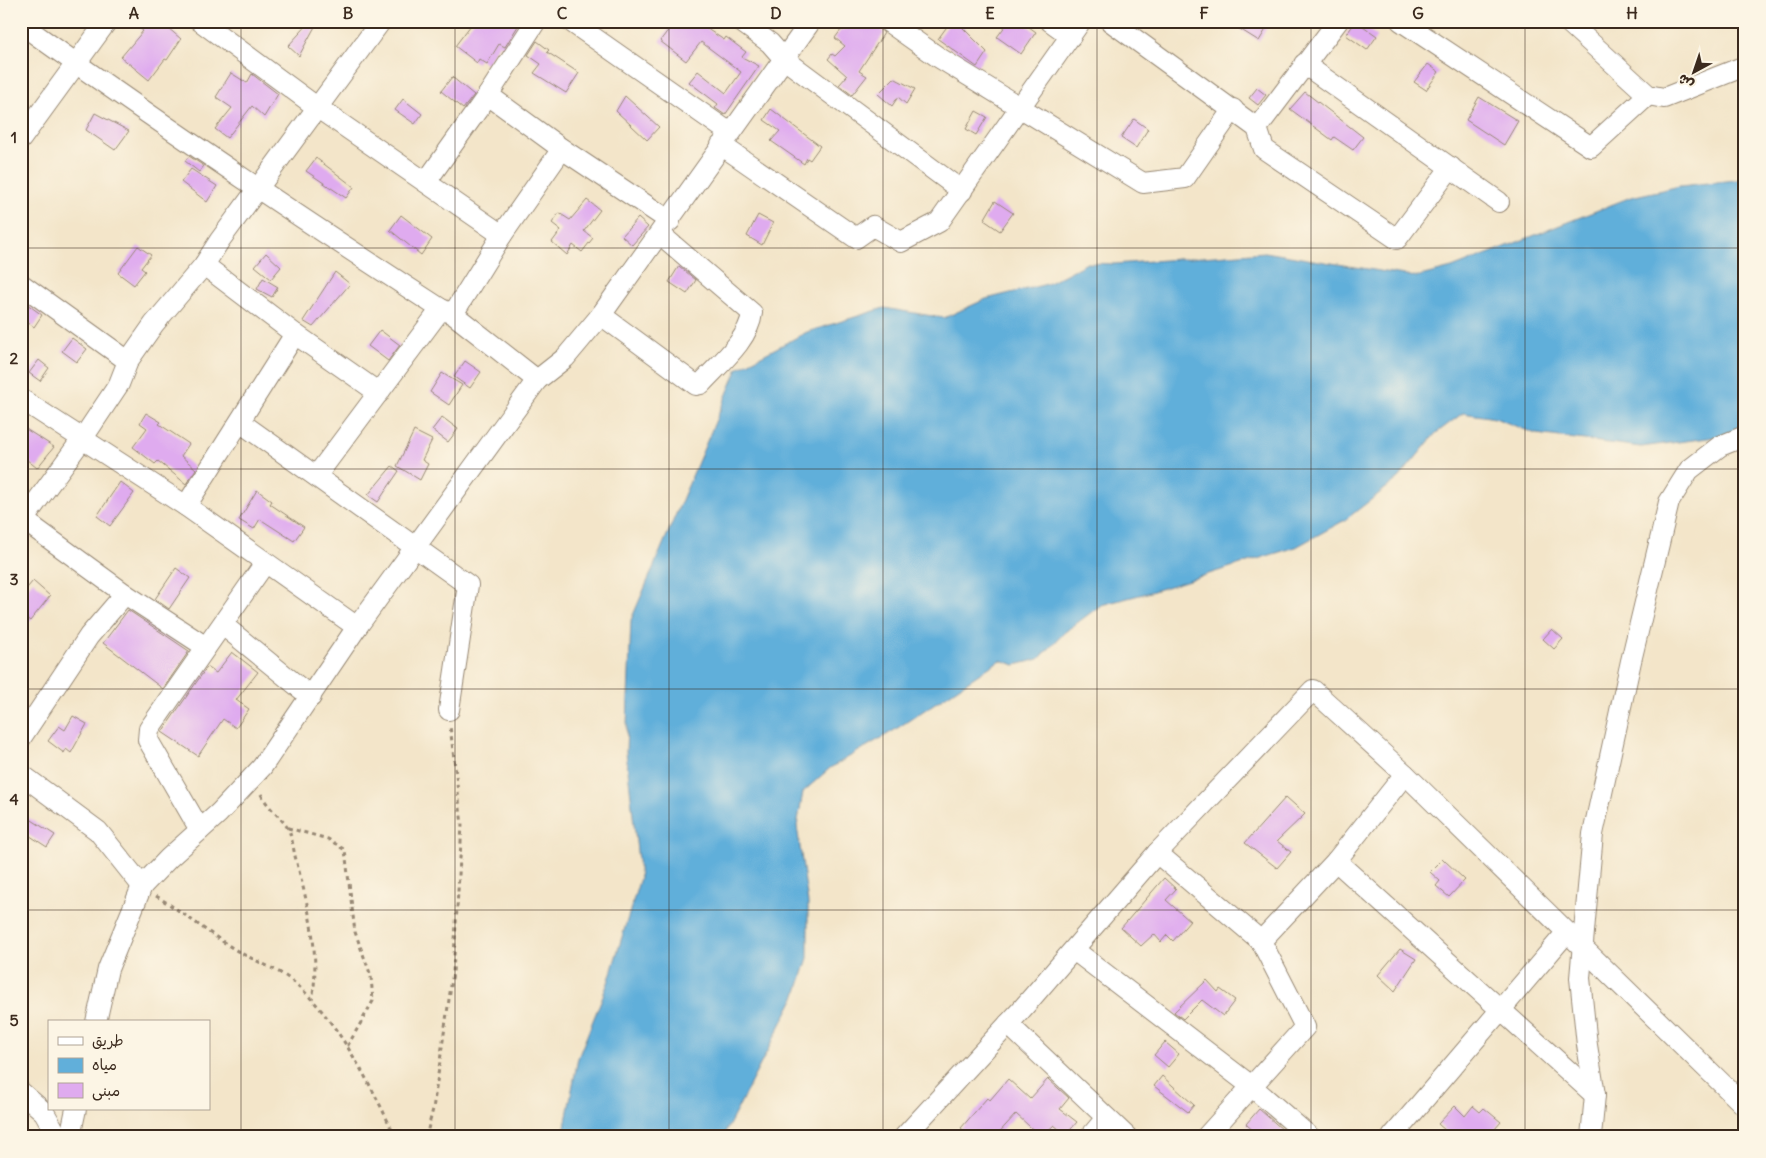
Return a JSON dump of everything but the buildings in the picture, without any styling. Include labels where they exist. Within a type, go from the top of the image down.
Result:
[{"type":"street","points":[[21,139],[107,21]]},
{"type":"street","points":[[206,647],[125,594],[22,520],[83,438],[119,384],[128,362],[154,324],[204,265],[381,21]]},
{"type":"street","points":[[426,182],[488,95],[536,21]]},
{"type":"street","points":[[570,21],[856,238],[873,226],[901,242],[939,222],[1076,29],[1050,21]]},
{"type":"street","points":[[740,21],[770,43],[784,59],[962,191]]},
{"type":"street","points":[[96,1020],[108,969],[142,886],[262,767],[357,627],[538,380],[565,358],[601,315],[811,21]]},
{"type":"street","points":[[887,21],[938,58],[1144,183],[1185,178],[1233,109]]},
{"type":"street","points":[[1110,21],[1257,128],[1264,149],[1397,239],[1451,167]]},
{"type":"street","points":[[1401,21],[1591,147],[1648,95]]},
{"type":"street","points":[[1567,21],[1648,95],[1664,98],[1745,66]]},
{"type":"street","points":[[21,24],[258,190],[447,312],[538,380]]},
{"type":"street","points":[[211,24],[318,108],[502,235]]},
{"type":"street","points":[[1257,128],[1304,64],[1328,25]]},
{"type":"street","points":[[1304,64],[1499,202]]},
{"type":"street","points":[[488,95],[665,227],[752,313],[752,319],[736,346],[701,384],[696,385],[601,315]]},
{"type":"street","points":[[317,476],[379,393],[447,312],[562,149]]},
{"type":"street","points":[[204,265],[295,334],[379,393]]},
{"type":"street","points":[[21,284],[128,362]]},
{"type":"street","points":[[186,506],[295,334]]},
{"type":"street","points":[[21,399],[186,506],[357,627]]},
{"type":"street","points":[[240,422],[468,585],[449,710]]},
{"type":"street","points":[[1590,1137],[1595,1095],[1580,978],[1582,947],[1593,834],[1631,661],[1669,502],[1689,470],[1720,446],[1745,436]]},
{"type":"street","points":[[200,830],[148,740],[149,728],[223,625],[264,563]]},
{"type":"street","points":[[21,738],[89,636],[125,594]]},
{"type":"street","points":[[223,625],[311,697]]},
{"type":"street","points":[[904,1137],[1074,950],[1157,853],[1313,690],[1405,774],[1745,1106]]},
{"type":"street","points":[[21,774],[98,831],[142,886]]},
{"type":"street","points":[[1261,941],[1336,861],[1405,774]]},
{"type":"street","points":[[1157,853],[1261,941],[1305,1028],[1250,1085],[1206,1137]]},
{"type":"street","points":[[1336,861],[1595,1095]]},
{"type":"street","points":[[1392,1137],[1502,1011],[1567,932]]},
{"type":"street","points":[[1074,950],[1250,1085],[1310,1137]]},
{"type":"street","points":[[1008,1024],[1127,1137]]},
{"type":"street","points":[[21,1092],[44,1112],[58,1137]]},
{"type":"street","points":[[70,1137],[76,1110]]},
{"type":"street","points":[[1090,1137],[1106,1118]]},
{"type":"path","points":[[426,1137],[433,1109],[453,972],[462,825],[449,710]]},
{"type":"path","points":[[262,767],[260,790],[265,802],[288,828],[302,880],[314,949],[314,987],[311,1000]]},
{"type":"path","points":[[288,828],[328,839],[346,850],[355,932],[371,976],[373,1001],[347,1047]]},
{"type":"path","points":[[142,886],[181,910],[227,945],[246,956],[267,964],[292,980],[311,1000],[347,1047],[358,1064],[395,1137]]},
{"type":"water","points":[[1745,179],[1745,433],[1641,447],[1536,434],[1495,418],[1463,413],[1435,434],[1399,478],[1345,520],[1296,547],[1147,593],[1101,605],[1065,632],[1039,659],[1015,665],[1000,660],[893,731],[830,768],[803,792],[797,826],[808,903],[808,958],[796,995],[723,1137],[563,1137],[578,1058],[608,983],[640,878],[626,752],[631,620],[738,368],[807,332],[884,308],[944,318],[986,299],[1047,284],[1087,263],[1115,264],[1265,252],[1416,277],[1452,268],[1631,197],[1680,186]]}]
